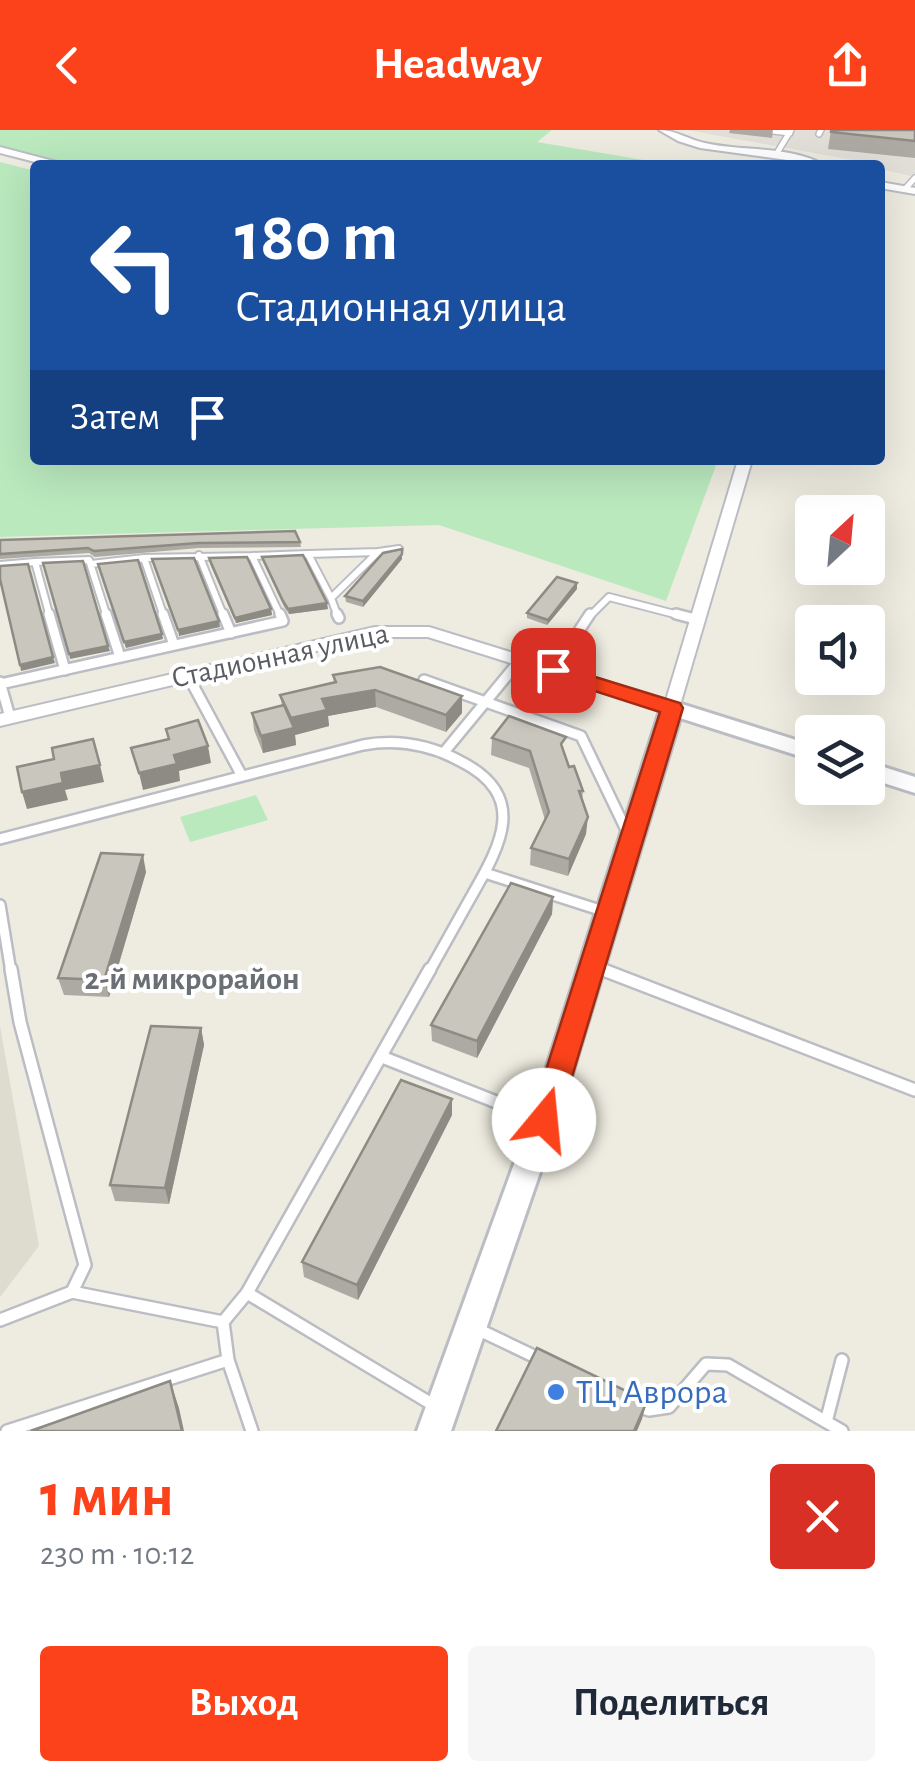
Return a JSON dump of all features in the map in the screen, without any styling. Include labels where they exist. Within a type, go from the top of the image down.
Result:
[{"type":"street","points":[[664,130],[700,143],[802,160]]},
{"type":"street","points":[[0,150],[39,160]]},
{"type":"street","points":[[885,187],[910,190]]},
{"type":"street","points":[[438,1421],[544,1120],[699,620],[743,465]]},
{"type":"street","name":"Стадионная улица","points":[[5,718],[187,674],[400,630],[429,632],[672,708]]},
{"type":"street","points":[[672,708],[795,748]]},
{"type":"street","points":[[885,775],[915,785]]},
{"type":"lane","points":[[764,130],[791,132],[777,153]]},
{"type":"lane","points":[[910,190],[915,178]]},
{"type":"lane","points":[[90,564],[144,558],[399,549]]},
{"type":"lane","points":[[331,598],[378,552]]},
{"type":"lane","points":[[308,554],[338,618]]},
{"type":"lane","points":[[200,556],[231,633]]},
{"type":"lane","points":[[5,718],[0,683],[283,621],[252,556]]},
{"type":"lane","points":[[144,558],[174,645]]},
{"type":"lane","points":[[0,565],[90,560],[120,658]]},
{"type":"lane","points":[[35,562],[65,670]]},
{"type":"lane","points":[[553,670],[590,614],[609,596],[699,620]]},
{"type":"lane","points":[[444,751],[520,660]]},
{"type":"lane","points":[[187,674],[242,776]]},
{"type":"lane","points":[[424,680],[581,736],[631,840]]},
{"type":"lane","points":[[0,839],[390,741],[444,751],[482,774],[502,801],[504,831],[485,873],[247,1293],[224,1322],[228,1360],[252,1431]]},
{"type":"lane","points":[[485,873],[609,912]]},
{"type":"lane","points":[[1,913],[20,1022],[85,1266],[72,1292]]},
{"type":"lane","points":[[592,966],[915,1090]]},
{"type":"lane","points":[[382,1057],[544,1120]]},
{"type":"lane","points":[[0,1320],[72,1292],[224,1322]]},
{"type":"lane","points":[[247,1293],[438,1421]]},
{"type":"lane","points":[[470,1326],[553,1366]]},
{"type":"lane","points":[[6,1431],[228,1360]]},
{"type":"lane","points":[[826,1422],[842,1360]]},
{"type":"lane","points":[[618,1397],[652,1413],[671,1409],[706,1364],[728,1365],[842,1431]]},
{"type":"shaded area","points":[[687,130],[915,130],[915,177],[885,170],[885,160],[852,160]]},
{"type":"shaded area","points":[[0,1026],[39,1246],[0,1297]]},
{"type":"green space","points":[[0,130],[552,130],[537,142],[643,160],[52,160],[0,146]]},
{"type":"green space","points":[[0,162],[30,170],[30,465],[716,465],[666,601],[439,525],[0,537]]},
{"type":"green space","points":[[256,795],[268,820],[190,842],[180,817]]},
{"type":"building","points":[[915,130],[915,141],[831,132]]},
{"type":"building","points":[[295,531],[300,542],[198,543],[0,554],[0,540]]},
{"type":"building","points":[[402,549],[363,601],[345,596],[383,553]]},
{"type":"building","points":[[303,555],[327,603],[288,609],[262,557]]},
{"type":"building","points":[[247,557],[271,609],[235,618],[209,558]]},
{"type":"building","points":[[194,558],[219,621],[178,630],[152,559]]},
{"type":"building","points":[[138,560],[162,634],[124,642],[98,564]]},
{"type":"building","points":[[83,561],[108,646],[69,654],[43,563]]},
{"type":"building","points":[[28,564],[53,657],[20,665],[0,566]]},
{"type":"building","points":[[557,577],[577,583],[548,620],[527,613]]},
{"type":"building","points":[[380,667],[462,696],[446,715],[375,690],[322,699],[327,710],[291,718],[280,695],[336,682],[333,675]]},
{"type":"building","points":[[284,705],[294,728],[261,736],[252,713]]},
{"type":"building","points":[[509,716],[566,737],[561,744],[569,767],[574,766],[588,817],[569,859],[531,848],[549,812],[530,751],[492,738]]},
{"type":"building","points":[[198,720],[208,746],[174,755],[177,764],[139,773],[131,748],[169,739],[166,729]]},
{"type":"building","points":[[93,739],[100,765],[61,773],[63,783],[22,792],[17,767],[54,759],[52,748]]},
{"type":"building","points":[[101,853],[143,855],[104,980],[58,978]]},
{"type":"building","points":[[511,883],[553,897],[477,1041],[431,1025]]},
{"type":"building","points":[[151,1026],[201,1028],[165,1188],[110,1185]]},
{"type":"building","points":[[401,1080],[452,1099],[357,1285],[302,1262]]},
{"type":"building","name":"ТЦ Аврора","points":[[537,1348],[647,1401],[634,1431],[496,1431]]},
{"type":"building","points":[[170,1381],[182,1431],[31,1431]]},
{"type":"place","name":"ТЦ Аврора","points":[[556,1392]]},
{"type":"district","name":"2-й микрорайон","points":[[192,979]]},
{"type":"route","points":[[544,1120],[672,708],[553,670]]}]
